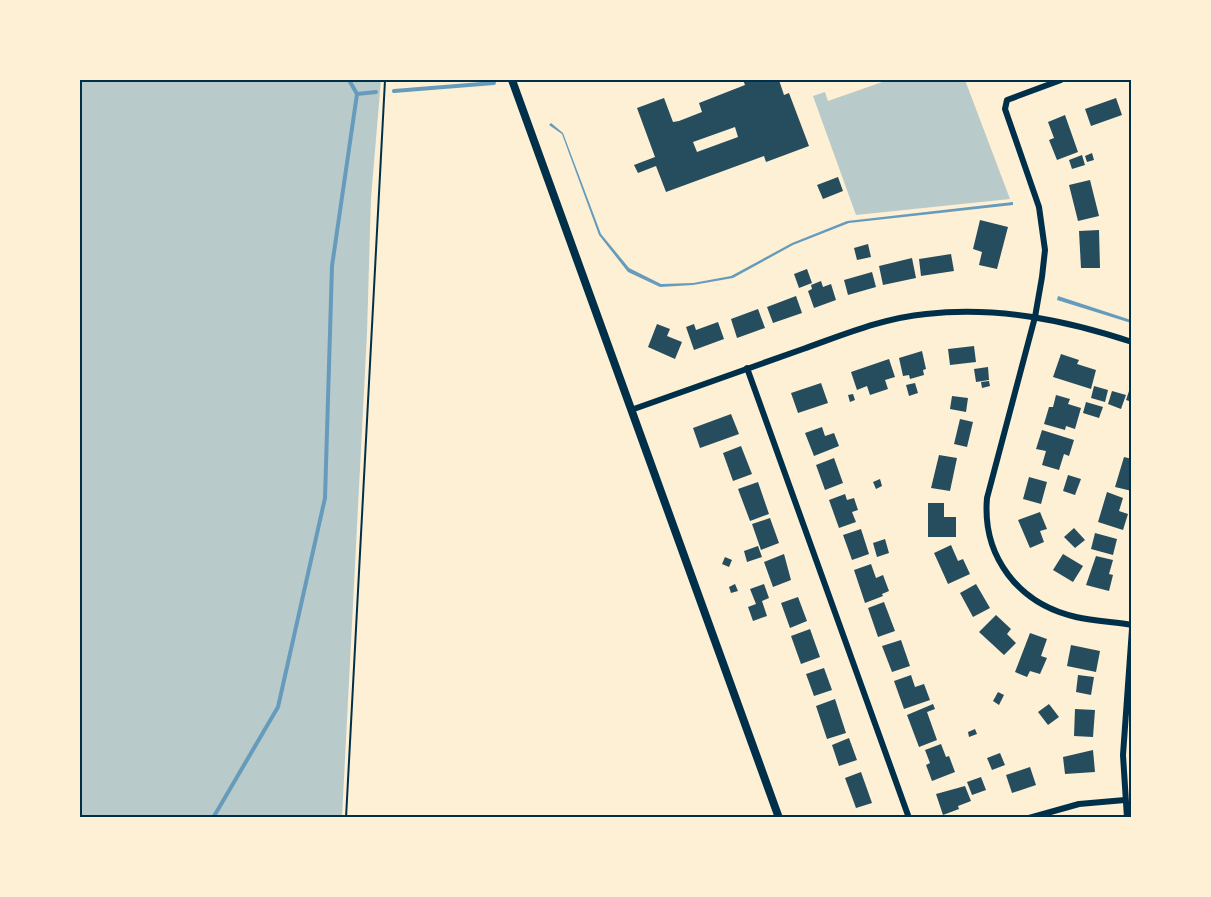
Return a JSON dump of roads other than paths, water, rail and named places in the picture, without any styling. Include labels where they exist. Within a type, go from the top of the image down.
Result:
[{"type":"street","points":[[512,80],[779,818]]},
{"type":"street","points":[[1061,80],[1007,100],[1005,109],[1034,188],[1045,250],[1035,316],[987,498],[987,528],[991,543],[1006,574],[1037,600],[1052,609],[1075,617],[1131,627],[1123,755],[1127,818]]},
{"type":"street","points":[[632,410],[871,325],[924,314],[981,311],[1035,316],[1087,328],[1131,342]]},
{"type":"street","points":[[747,368],[909,818]]},
{"type":"street","points":[[1029,818],[1079,804],[1125,800]]},
{"type":"water","points":[[551,123],[563,133],[601,234],[629,268],[661,284],[693,283],[731,276],[792,243],[847,221],[1013,202],[1013,205],[849,223],[793,245],[733,278],[693,285],[660,287],[628,272],[599,235],[562,134],[549,125]]},
{"type":"water","points":[[1058,296],[1131,320],[1131,323],[1057,300]]},
{"type":"waterway","points":[[213,818],[278,707],[325,498],[332,266],[357,94],[349,80]]},
{"type":"waterway","points":[[394,91],[494,83]]},
{"type":"waterway","points":[[357,94],[376,92]]}]
